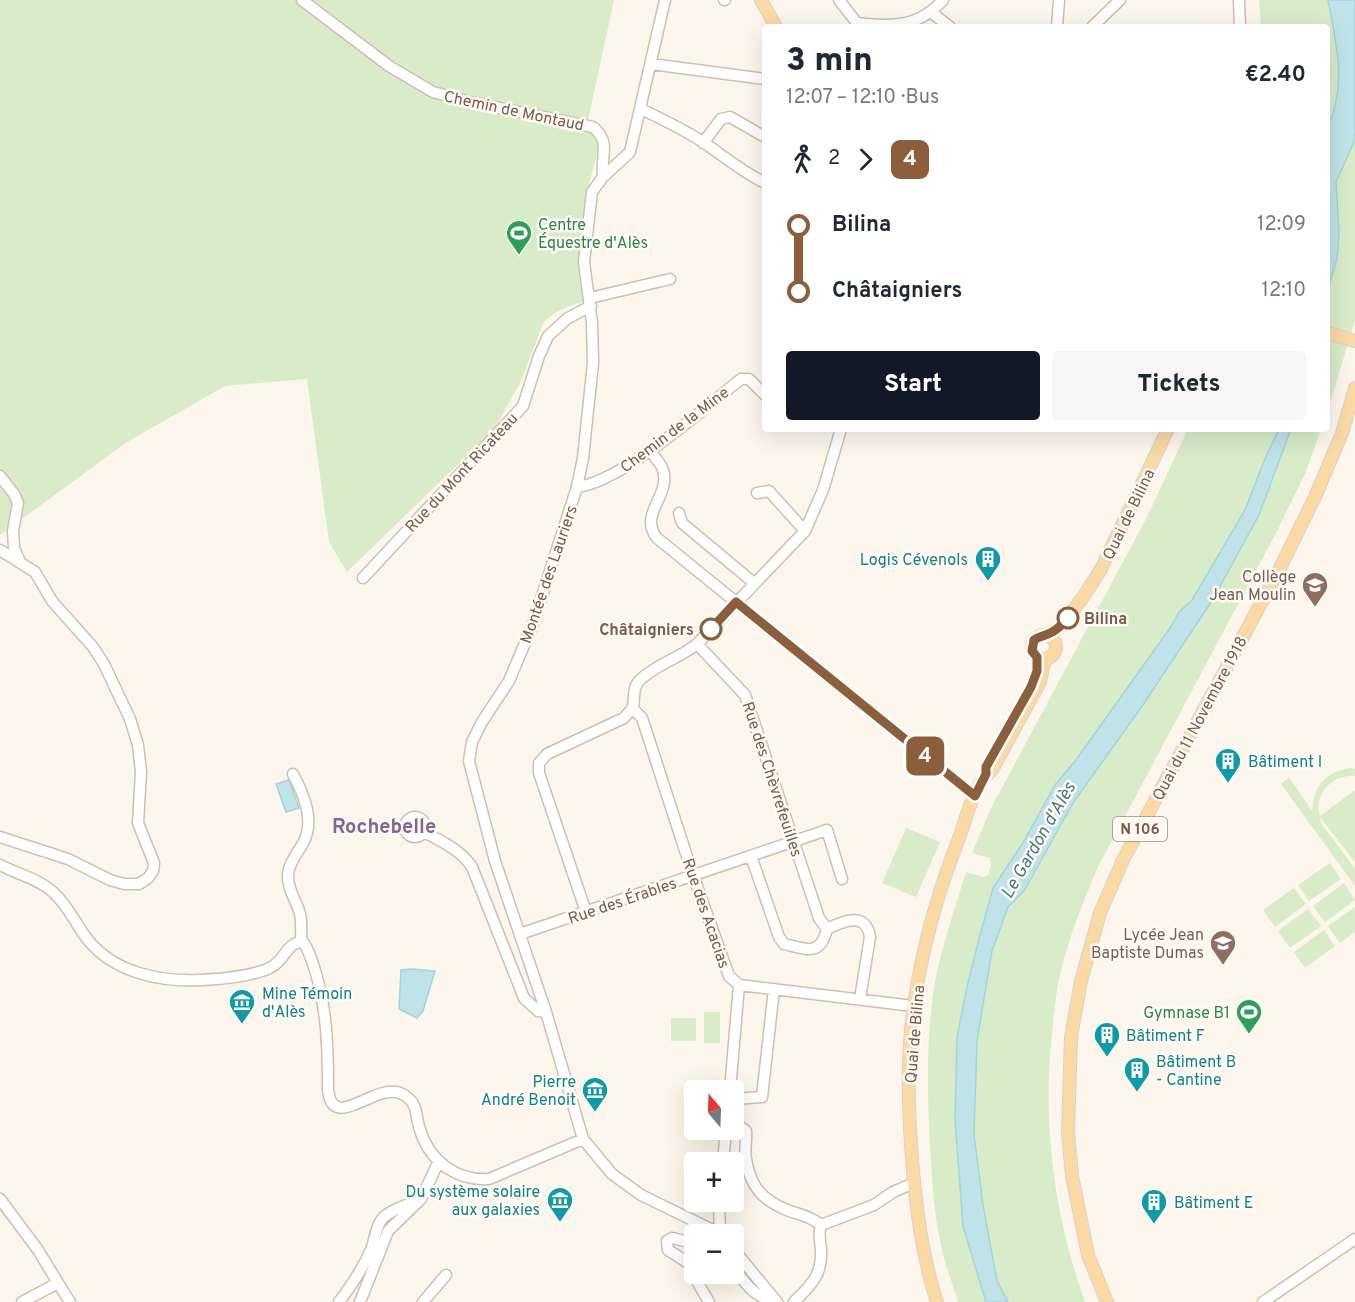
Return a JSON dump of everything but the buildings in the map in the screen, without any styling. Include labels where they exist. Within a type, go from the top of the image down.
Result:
[{"type":"main road","points":[[761,0],[775,24]]},
{"type":"main road","points":[[1330,334],[1355,341]]},
{"type":"main road","name":"Quai du 11 Novembre 1918","points":[[1107,1302],[1088,1255],[1072,1176],[1068,1132],[1071,1037],[1081,981],[1100,913],[1123,860],[1274,579],[1315,497],[1342,433],[1355,388]]},
{"type":"main road","name":"Quai de Bilina","points":[[1047,635],[1061,626],[1101,569],[1164,432]]},
{"type":"main road","name":"Quai de Bilina","points":[[1055,645],[1068,630],[1084,596]]},
{"type":"main road","points":[[1047,635],[1052,638],[1055,645],[1054,652],[1041,658],[1032,651],[1032,644],[1037,637],[1047,635]]},
{"type":"main road","name":"Quai de Bilina","points":[[938,1302],[924,1252],[916,1210],[909,1114],[909,1059],[913,1006],[932,917],[975,796],[986,774],[986,767],[1031,687],[1041,658]]},
{"type":"street","name":"Chemin de Montaud","points":[[302,0],[389,66],[433,92],[470,102],[593,127],[601,134],[605,145],[601,165],[603,177]]},
{"type":"street","name":"Montée des Lauriers","points":[[583,1139],[546,1012],[495,861],[469,761],[472,742],[482,722],[509,681],[533,624],[577,488],[583,458],[592,363],[590,302],[584,262],[592,192],[603,177],[630,152],[665,0]]},
{"type":"street","points":[[839,0],[858,24]]},
{"type":"street","points":[[900,24],[909,23],[932,13],[944,0]]},
{"type":"street","points":[[1057,24],[1059,0]]},
{"type":"street","points":[[1095,24],[1120,0]]},
{"type":"street","points":[[1239,0],[1240,24]]},
{"type":"street","points":[[932,13],[946,24]]},
{"type":"street","points":[[651,64],[762,79]]},
{"type":"street","points":[[640,109],[676,125],[743,173],[762,182]]},
{"type":"street","points":[[704,143],[721,119],[730,117],[762,135]]},
{"type":"street","name":"Rue du Mont Ricateau","points":[[363,578],[523,406],[548,336],[590,302],[670,279]]},
{"type":"street","name":"Chemin de la Mine","points":[[577,488],[609,477],[650,451],[741,379],[749,379],[762,392]]},
{"type":"street","points":[[586,912],[539,773],[539,763],[547,753],[624,718],[633,708],[633,695],[638,682],[649,673],[685,654],[697,644],[805,531],[823,490],[840,432]]},
{"type":"street","points":[[650,451],[663,468],[664,476],[663,488],[650,519],[652,531],[657,538],[975,796]]},
{"type":"street","points":[[0,476],[18,503],[14,548],[21,562]]},
{"type":"street","points":[[757,493],[769,491],[805,531]]},
{"type":"street","points":[[679,513],[682,523],[754,583]]},
{"type":"street","points":[[0,550],[35,573],[51,601],[93,647],[104,664],[130,719],[138,745],[141,772],[138,823],[154,863],[153,871],[148,878],[138,884],[124,884],[110,880],[68,859],[0,837]]},
{"type":"street","name":"Rue des Chèvrefeuilles","points":[[697,644],[745,695],[819,918],[826,928]]},
{"type":"street","name":"Rue des Acacias","points":[[633,708],[642,718],[693,876],[729,976],[739,985],[913,1006]]},
{"type":"street","points":[[293,774],[306,804],[308,827],[304,842],[293,860],[288,876],[290,890],[300,913],[301,942]]},
{"type":"street","name":"Rue des Érables","points":[[519,934],[826,830],[842,879]]},
{"type":"street","points":[[424,832],[466,858],[525,998],[538,1011],[546,1012]]},
{"type":"street","points":[[751,856],[779,937],[784,944],[809,949],[817,948],[823,943],[826,928],[846,920],[855,920],[869,928],[870,937],[860,999]]},
{"type":"street","points":[[0,866],[51,890],[60,898],[89,941],[106,958],[128,970],[159,978],[201,980],[269,969],[280,962],[291,945],[301,942]]},
{"type":"street","points":[[301,942],[307,946],[323,1001],[329,1099],[332,1104],[340,1108],[350,1107],[378,1093],[396,1091],[403,1094],[416,1105],[420,1131],[438,1163],[461,1175],[477,1180],[489,1179],[583,1139],[612,1174],[641,1195],[700,1224]]},
{"type":"street","points":[[731,1080],[739,985]]},
{"type":"street","points":[[744,1098],[762,1097],[774,989]]},
{"type":"street","points":[[744,1130],[747,1144],[745,1157],[751,1179],[762,1197],[774,1205],[811,1217],[821,1225]]},
{"type":"street","points":[[360,1302],[388,1231],[421,1199],[438,1163]]},
{"type":"street","points":[[821,1225],[874,1205],[893,1192],[914,1183]]},
{"type":"street","points":[[0,1199],[38,1250],[70,1302]]},
{"type":"street","points":[[339,1302],[371,1250],[377,1227],[383,1218],[421,1199]]},
{"type":"street","points":[[794,1302],[816,1281],[821,1265],[819,1230],[821,1225]]},
{"type":"street","points":[[684,1241],[672,1238],[667,1241],[668,1250],[684,1260]]},
{"type":"street","points":[[1263,1302],[1355,1239]]},
{"type":"street","points":[[744,1262],[776,1300],[762,1301],[744,1282]]},
{"type":"street","points":[[423,1302],[446,1275]]},
{"type":"street","points":[[22,1302],[58,1283]]},
{"type":"street","points":[[699,1284],[709,1302]]},
{"type":"green space","points":[[0,0],[614,0],[586,129],[595,131],[600,143],[586,195],[581,238],[580,273],[583,302],[558,311],[544,321],[521,381],[491,435],[347,572],[329,542],[307,379],[225,386],[127,442],[0,535]]},
{"type":"green space","points":[[1259,0],[1328,0],[1338,63],[1337,95],[1330,121],[1330,24],[1261,24]]},
{"type":"green space","points":[[1355,133],[1355,320],[1330,403],[1330,282],[1337,259],[1339,233],[1336,182],[1354,142]]},
{"type":"green space","points":[[1187,432],[1278,432],[1245,510],[1192,600],[1179,612],[1076,760],[1055,785],[1024,841],[993,888],[967,987],[957,1037],[955,1120],[963,1226],[986,1302],[958,1302],[937,1224],[929,1125],[930,1023],[941,954],[966,872],[984,877],[988,875],[991,866],[990,858],[972,853],[990,810],[1148,515]]},
{"type":"green space","points":[[1290,432],[1320,432],[1306,472],[1276,533],[1098,867],[1077,920],[1060,974],[1049,1067],[1050,1136],[1058,1203],[1074,1269],[1085,1302],[1008,1302],[997,1281],[983,1205],[974,1134],[977,1041],[992,951],[1008,907],[1024,891],[1073,803],[1145,702],[1259,515]]},
{"type":"green space","points":[[1355,769],[1355,776],[1339,778],[1332,782],[1322,793],[1319,808],[1320,816],[1355,790],[1355,862],[1320,817],[1321,823],[1355,869],[1355,886],[1281,784],[1289,777],[1312,811],[1315,794],[1322,781],[1334,773]]},
{"type":"green space","points":[[906,828],[940,842],[916,897],[882,883]]},
{"type":"green space","points":[[1330,863],[1341,879],[1309,901],[1298,885]]},
{"type":"green space","points":[[1344,883],[1355,900],[1325,922],[1313,906]]},
{"type":"green space","points":[[1294,888],[1306,904],[1275,927],[1263,910]]},
{"type":"green space","points":[[1355,907],[1355,932],[1340,943],[1328,926]]},
{"type":"green space","points":[[1308,909],[1321,926],[1290,948],[1278,931]]},
{"type":"green space","points":[[1324,930],[1335,946],[1305,968],[1294,952]]},
{"type":"green space","points":[[704,1012],[720,1012],[720,1043],[704,1043]]},
{"type":"green space","points":[[671,1018],[696,1018],[696,1041],[671,1041]]},
{"type":"water","points":[[1328,0],[1355,0],[1355,133],[1354,142],[1336,182],[1339,233],[1337,259],[1330,282],[1330,121],[1337,95],[1337,48]]},
{"type":"water","name":"Le Gardon d'Alès","points":[[1278,432],[1290,432],[1259,515],[1213,599],[1145,702],[1073,803],[1024,891],[1008,907],[992,951],[977,1041],[974,1134],[983,1205],[997,1281],[1008,1302],[986,1302],[963,1226],[955,1120],[957,1037],[967,987],[993,888],[1024,841],[1055,785],[1076,760],[1179,612],[1192,600],[1245,510]]},
{"type":"water","points":[[289,780],[299,808],[286,812],[276,784]]},
{"type":"water","points":[[401,970],[435,971],[423,1011],[417,1018],[399,1009]]},
{"type":"bus line","name":"4","points":[[711,629],[736,602],[975,796],[986,774],[986,767],[1031,687],[1037,663],[1037,657],[1032,651],[1034,640],[1061,626],[1068,618]]},
{"type":"place","name":"Centre Équestre d'Alès","points":[[519,256]]},
{"type":"place","name":"Logis Cévenols","points":[[988,582]]},
{"type":"place","name":"Collège Jean Moulin","points":[[1315,608]]},
{"type":"place","name":"Bilina","points":[[1068,618]]},
{"type":"place","name":"Châtaigniers","points":[[711,629]]},
{"type":"place","name":"Bâtiment I","points":[[1228,784]]},
{"type":"place","name":"Lycée Jean Baptiste Dumas","points":[[1223,966]]},
{"type":"place","name":"Mine Témoin d'Alès","points":[[242,1025]]},
{"type":"place","name":"Gymnase B1","points":[[1249,1035]]},
{"type":"place","name":"Bâtiment F","points":[[1107,1058]]},
{"type":"place","name":"Bâtiment B - Cantine","points":[[1137,1093]]},
{"type":"place","name":"Pierre André Benoit","points":[[595,1113]]},
{"type":"place","name":"Du système solaire aux galaxies","points":[[560,1223]]},
{"type":"place","name":"Bâtiment E","points":[[1154,1225]]},
{"type":"district","name":"Rochebelle","points":[[384,826]]}]
